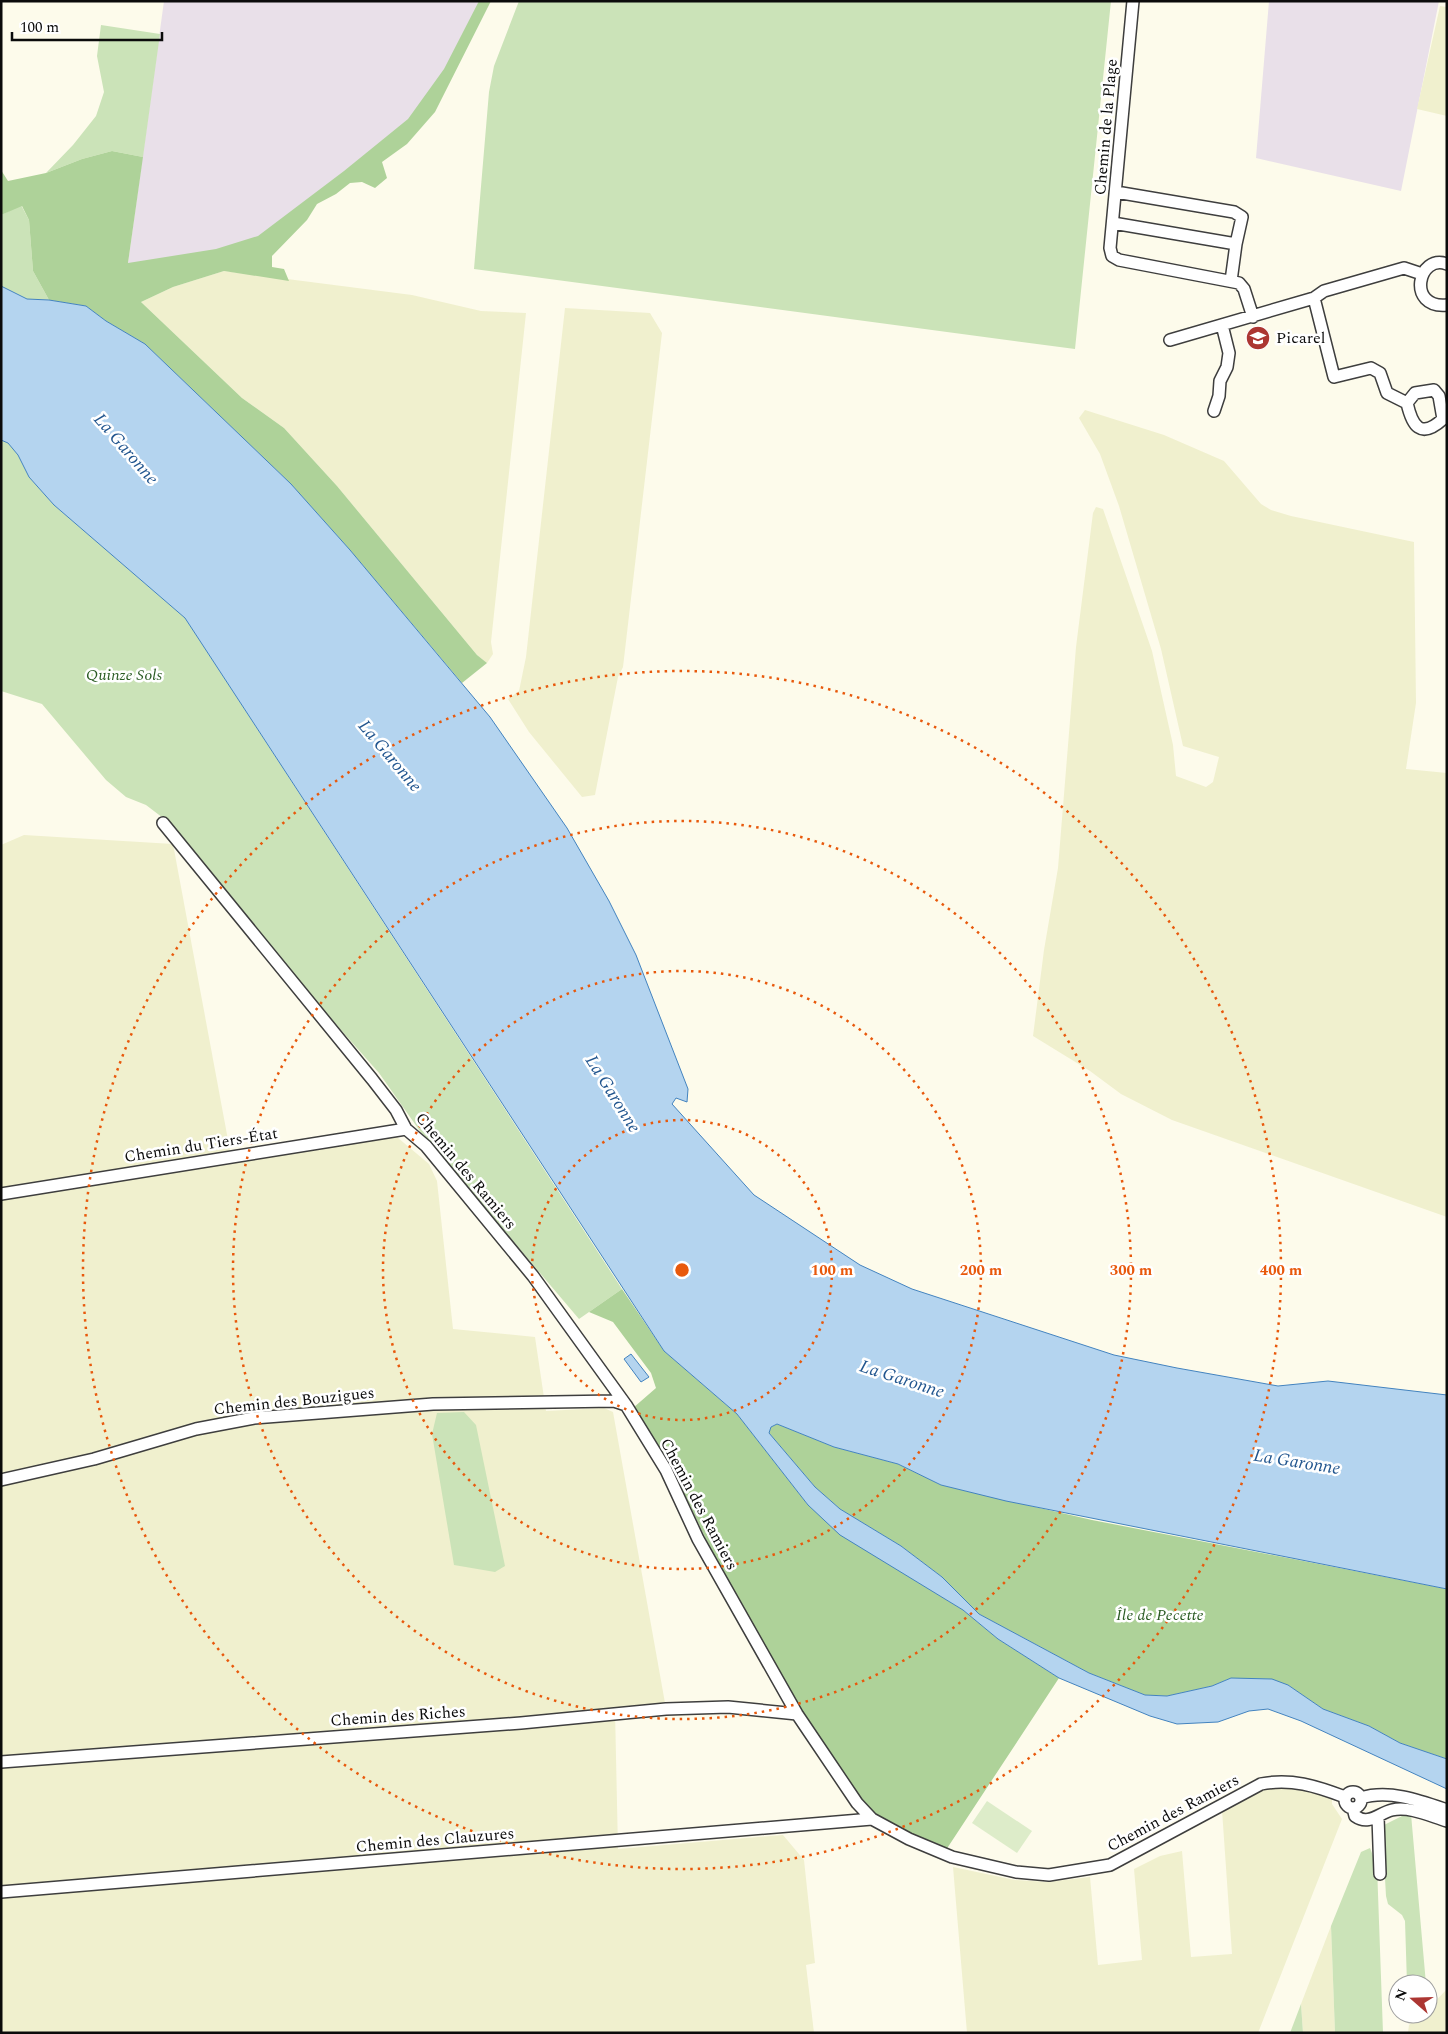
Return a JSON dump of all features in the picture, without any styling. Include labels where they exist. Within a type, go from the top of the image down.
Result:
[{"type":"street","name":"Chemin de la Plage","points":[[1133,1],[1110,248],[1112,256],[1119,260],[1231,281]]},
{"type":"street","points":[[1116,192],[1234,212],[1242,217],[1231,281],[1239,283],[1244,289],[1253,317]]},
{"type":"street","points":[[1113,223],[1236,244]]},
{"type":"street","points":[[1447,264],[1442,262],[1430,265],[1422,274],[1419,286],[1424,297],[1434,304],[1447,305]]},
{"type":"street","points":[[1170,340],[1253,317],[1314,298],[1324,291],[1404,268],[1422,274]]},
{"type":"street","points":[[1314,298],[1334,378],[1371,368],[1380,373],[1387,393],[1407,402]]},
{"type":"street","points":[[1214,411],[1219,396],[1220,381],[1227,367],[1229,353],[1222,325]]},
{"type":"street","name":"Chemin des Ramiers","points":[[163,823],[372,1079],[396,1110],[406,1129],[426,1146],[533,1276],[610,1382],[666,1470],[698,1539],[797,1714],[857,1803],[872,1819],[909,1840],[952,1856],[1016,1872],[1049,1874],[1110,1865],[1261,1784],[1276,1781],[1294,1782],[1311,1785],[1345,1797]]},
{"type":"street","name":"Chemin du Tiers-État","points":[[1,1194],[406,1129]]},
{"type":"street","points":[[598,1402],[608,1392],[610,1382]]},
{"type":"street","name":"Chemin des Bouzigues","points":[[1,1480],[94,1458],[196,1429],[254,1418],[432,1404],[614,1402],[626,1405]]},
{"type":"street","name":"Chemin des Riches","points":[[1,1762],[521,1723],[666,1709],[728,1707],[797,1714]]},
{"type":"street","points":[[1361,1798],[1356,1792],[1352,1791],[1345,1797],[1346,1804],[1353,1808],[1355,1816],[1363,1820],[1378,1817],[1391,1810],[1405,1809],[1447,1821]]},
{"type":"street","points":[[1361,1798],[1380,1794],[1403,1797],[1447,1810]]},
{"type":"street","points":[[1353,1808],[1359,1805],[1361,1798]]},
{"type":"street","points":[[1378,1817],[1380,1874]]},
{"type":"street","name":"Chemin des Clauzures","points":[[1,1892],[872,1819]]},
{"type":"shaded area","points":[[164,1],[488,1],[421,124],[296,216],[275,238],[125,285]]},
{"type":"shaded area","points":[[1269,1],[1439,1],[1401,191],[1256,158]]},
{"type":"green space","points":[[479,1],[491,1],[435,112],[407,144],[382,162],[387,178],[375,188],[362,182],[350,183],[336,194],[317,204],[307,220],[272,256],[272,267],[284,269],[289,281],[224,271],[173,287],[141,302],[242,398],[284,428],[337,486],[477,655],[487,663],[462,683],[350,550],[291,484],[145,344],[106,321],[86,306],[49,300],[33,271],[29,220],[22,206],[1,215],[1,170],[8,181],[46,173],[82,159],[112,151],[143,157],[128,263],[216,249],[258,236],[344,171],[408,119],[444,69]]},
{"type":"green space","points":[[519,1],[1111,1],[1075,349],[474,269],[489,92],[494,66]]},
{"type":"green space","points":[[1440,6],[1447,7],[1447,116],[1417,109]]},
{"type":"green space","points":[[101,25],[160,34],[143,157],[112,151],[82,159],[46,173],[73,145],[96,116],[104,92],[97,56]]},
{"type":"green space","points":[[21,205],[29,220],[33,271],[49,300],[27,299],[1,286],[1,215]]},
{"type":"green space","points":[[224,271],[412,295],[481,311],[526,313],[491,642],[493,654],[487,663],[477,655],[337,486],[284,428],[242,398],[141,302],[173,287]]},
{"type":"green space","points":[[565,308],[650,313],[662,333],[623,667],[618,677],[595,795],[582,797],[529,732],[508,699],[519,691],[526,657]]},
{"type":"green space","points":[[1085,410],[1164,435],[1224,461],[1261,504],[1271,510],[1414,542],[1416,703],[1406,769],[1447,773],[1447,1217],[1172,1120],[1121,1094],[1090,1071],[1033,1036],[1044,950],[1058,868],[1076,647],[1093,513],[1096,507],[1103,509],[1152,651],[1173,745],[1176,776],[1206,787],[1213,782],[1219,757],[1183,746],[1161,649],[1119,506],[1100,454],[1079,418]]},
{"type":"green space","name":"Quinze Sols","points":[[1,440],[8,443],[18,455],[29,477],[54,505],[185,618],[622,1289],[579,1319],[422,1134],[379,1073],[272,952],[171,824],[146,805],[126,797],[106,780],[42,704],[1,691]]},
{"type":"green space","points":[[24,835],[173,844],[231,1156],[391,1132],[429,1164],[437,1181],[453,1329],[535,1337],[546,1411],[604,1408],[613,1412],[665,1703],[615,1710],[618,1849],[783,1835],[804,1860],[815,1963],[806,1965],[814,2033],[1,2033],[1,845]]},
{"type":"green space","points":[[622,1289],[664,1351],[737,1414],[808,1505],[871,1553],[963,1610],[998,1639],[1059,1678],[946,1850],[910,1834],[875,1814],[859,1799],[803,1712],[725,1579],[671,1466],[633,1408],[656,1388],[651,1373],[613,1322],[589,1312]]},
{"type":"green space","points":[[464,1412],[476,1425],[505,1566],[495,1572],[454,1565],[432,1434],[437,1413]]},
{"type":"green space","name":"Île de Pecette","points":[[777,1424],[834,1447],[898,1464],[941,1485],[1092,1520],[1447,1589],[1447,1759],[1400,1743],[1369,1726],[1323,1709],[1288,1685],[1231,1678],[1212,1686],[1167,1696],[1145,1695],[1089,1673],[979,1614],[942,1577],[901,1546],[840,1509],[815,1487],[769,1433],[771,1427]]},
{"type":"green space","points":[[1266,1789],[1319,1790],[1332,1797],[1332,1804],[1342,1819],[1258,2033],[967,2033],[953,1867],[1015,1880],[1047,1882],[1090,1877],[1098,1965],[1142,1960],[1134,1869],[1160,1856],[1182,1851],[1191,1957],[1232,1954],[1222,1810]]},
{"type":"green space","points":[[987,1801],[1032,1831],[1017,1853],[972,1823]]},
{"type":"green space","points":[[1408,1813],[1411,1814],[1425,1974],[1407,1974],[1405,1921],[1402,1915],[1388,1904],[1386,1896],[1382,1826]]},
{"type":"green space","points":[[1370,1848],[1377,1866],[1383,2033],[1335,2033],[1331,1926],[1361,1852]]},
{"type":"green space","points":[[1331,1926],[1335,2033],[1303,2033],[1301,2004]]},
{"type":"green space","points":[[1447,1989],[1447,2033],[1408,2033],[1410,2024],[1438,2024],[1438,1998]]},
{"type":"green space","points":[[1301,2004],[1303,2033],[1290,2033]]},
{"type":"water","name":"La Garonne","points":[[1,286],[27,299],[49,300],[86,306],[106,321],[145,344],[291,484],[350,550],[490,717],[567,828],[609,901],[636,955],[688,1089],[687,1102],[676,1098],[672,1104],[754,1195],[860,1265],[912,1289],[1114,1355],[1278,1386],[1328,1381],[1447,1395],[1447,1589],[1006,1501],[941,1485],[898,1464],[834,1447],[777,1424],[771,1427],[769,1433],[815,1487],[840,1509],[901,1546],[942,1577],[979,1614],[1089,1673],[1145,1695],[1167,1696],[1212,1686],[1231,1678],[1272,1679],[1288,1685],[1323,1709],[1369,1726],[1400,1743],[1447,1759],[1447,1789],[1301,1721],[1268,1709],[1249,1711],[1218,1722],[1177,1724],[1150,1716],[1059,1678],[998,1639],[963,1610],[840,1535],[808,1505],[737,1414],[664,1351],[185,618],[54,505],[29,477],[18,455],[8,443],[1,440]]},
{"type":"water","points":[[631,1354],[649,1377],[641,1382],[624,1359]]},
{"type":"place","name":"Picarel","points":[[1258,338]]}]
